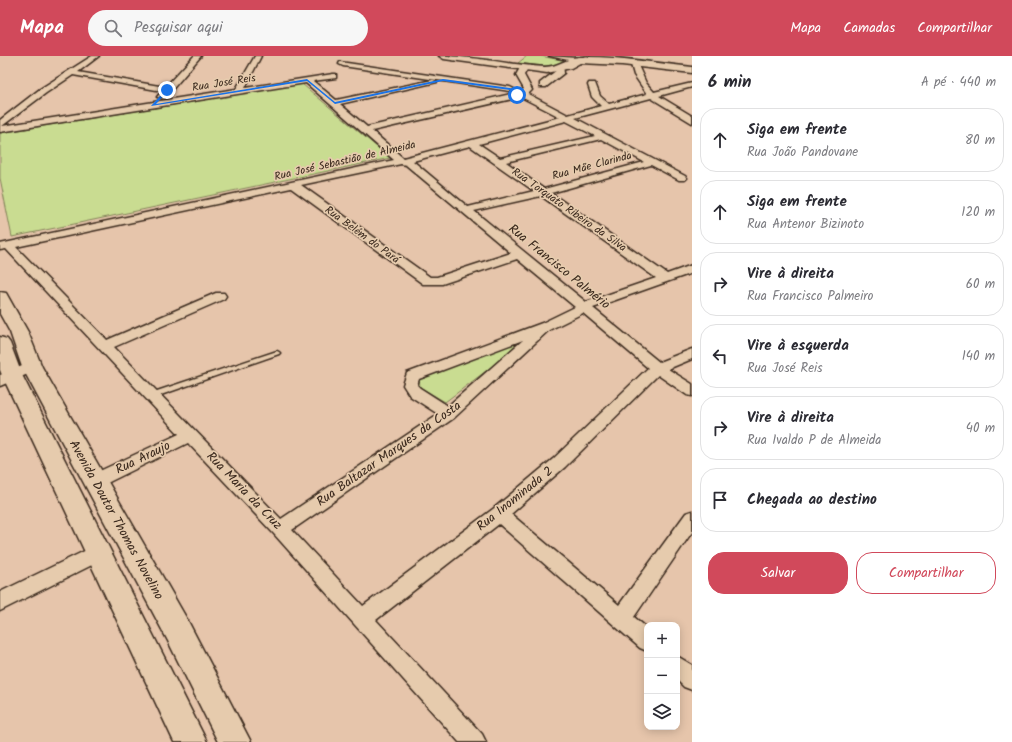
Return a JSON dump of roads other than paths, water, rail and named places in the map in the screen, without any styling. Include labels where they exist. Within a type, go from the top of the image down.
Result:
[{"type":"main road","points":[[444,56],[522,71],[558,68],[582,58],[692,70]]},
{"type":"main road","points":[[460,56],[558,68]]},
{"type":"main road","name":"Avenida Doutor Thomas Novelino","points":[[0,297],[19,332],[15,374],[95,481],[178,631],[235,742]]},
{"type":"main road","name":"Avenida Doutor Thomas Novelino","points":[[0,343],[191,742]]},
{"type":"street","points":[[0,124],[48,88],[96,56]]},
{"type":"street","points":[[153,106],[198,56]]},
{"type":"street","points":[[239,91],[258,56]]},
{"type":"street","points":[[326,87],[350,56]]},
{"type":"street","points":[[552,56],[582,58]]},
{"type":"street","points":[[633,63],[641,83],[651,95],[692,120]]},
{"type":"street","points":[[343,64],[510,89],[604,136],[682,178]]},
{"type":"street","points":[[543,85],[561,71],[558,68]]},
{"type":"street","points":[[510,89],[522,71]]},
{"type":"street","points":[[369,129],[522,94],[528,90],[522,71]]},
{"type":"street","points":[[72,73],[167,90]]},
{"type":"street","name":"Rua José Reis","points":[[0,129],[153,106],[333,76]]},
{"type":"street","points":[[307,80],[338,102],[443,80]]},
{"type":"street","points":[[592,85],[596,97],[607,107]]},
{"type":"street","name":"Rua José Sebastião de Almeida","points":[[4,246],[406,161],[692,85]]},
{"type":"street","points":[[317,88],[326,87]]},
{"type":"street","points":[[326,87],[338,102]]},
{"type":"street","points":[[676,89],[692,92]]},
{"type":"street","name":"Rua Francisco Palmério","points":[[338,102],[406,161],[585,307],[657,368],[692,391]]},
{"type":"street","points":[[500,161],[604,136]]},
{"type":"street","name":"Rua Torquato Ribeiro da Silva","points":[[472,143],[500,161],[665,278]]},
{"type":"street","name":"Rua Mãe Clarinda","points":[[467,210],[544,192],[653,162]]},
{"type":"street","name":"Rua Belém do Pará","points":[[294,185],[423,280],[432,282],[520,254]]},
{"type":"street","name":"Rua Maria da Cruz","points":[[4,246],[153,394],[363,618],[474,742]]},
{"type":"street","points":[[449,414],[415,392],[410,385],[412,376],[547,326],[585,307],[692,269]]},
{"type":"street","points":[[104,346],[220,296]]},
{"type":"street","name":"Rua Baltazar Marques da Costa","points":[[280,529],[449,414],[547,326]]},
{"type":"street","points":[[657,368],[692,354]]},
{"type":"street","name":"Rua Inominada 2","points":[[363,618],[498,514],[559,463],[657,368]]},
{"type":"street","name":"Rua Araujo","points":[[95,481],[190,435]]},
{"type":"street","points":[[498,514],[644,638]]},
{"type":"street","points":[[621,619],[692,518]]},
{"type":"street","points":[[0,602],[99,552]]},
{"type":"street","points":[[680,669],[692,679]]},
{"type":"lane","points":[[153,394],[277,353]]}]
